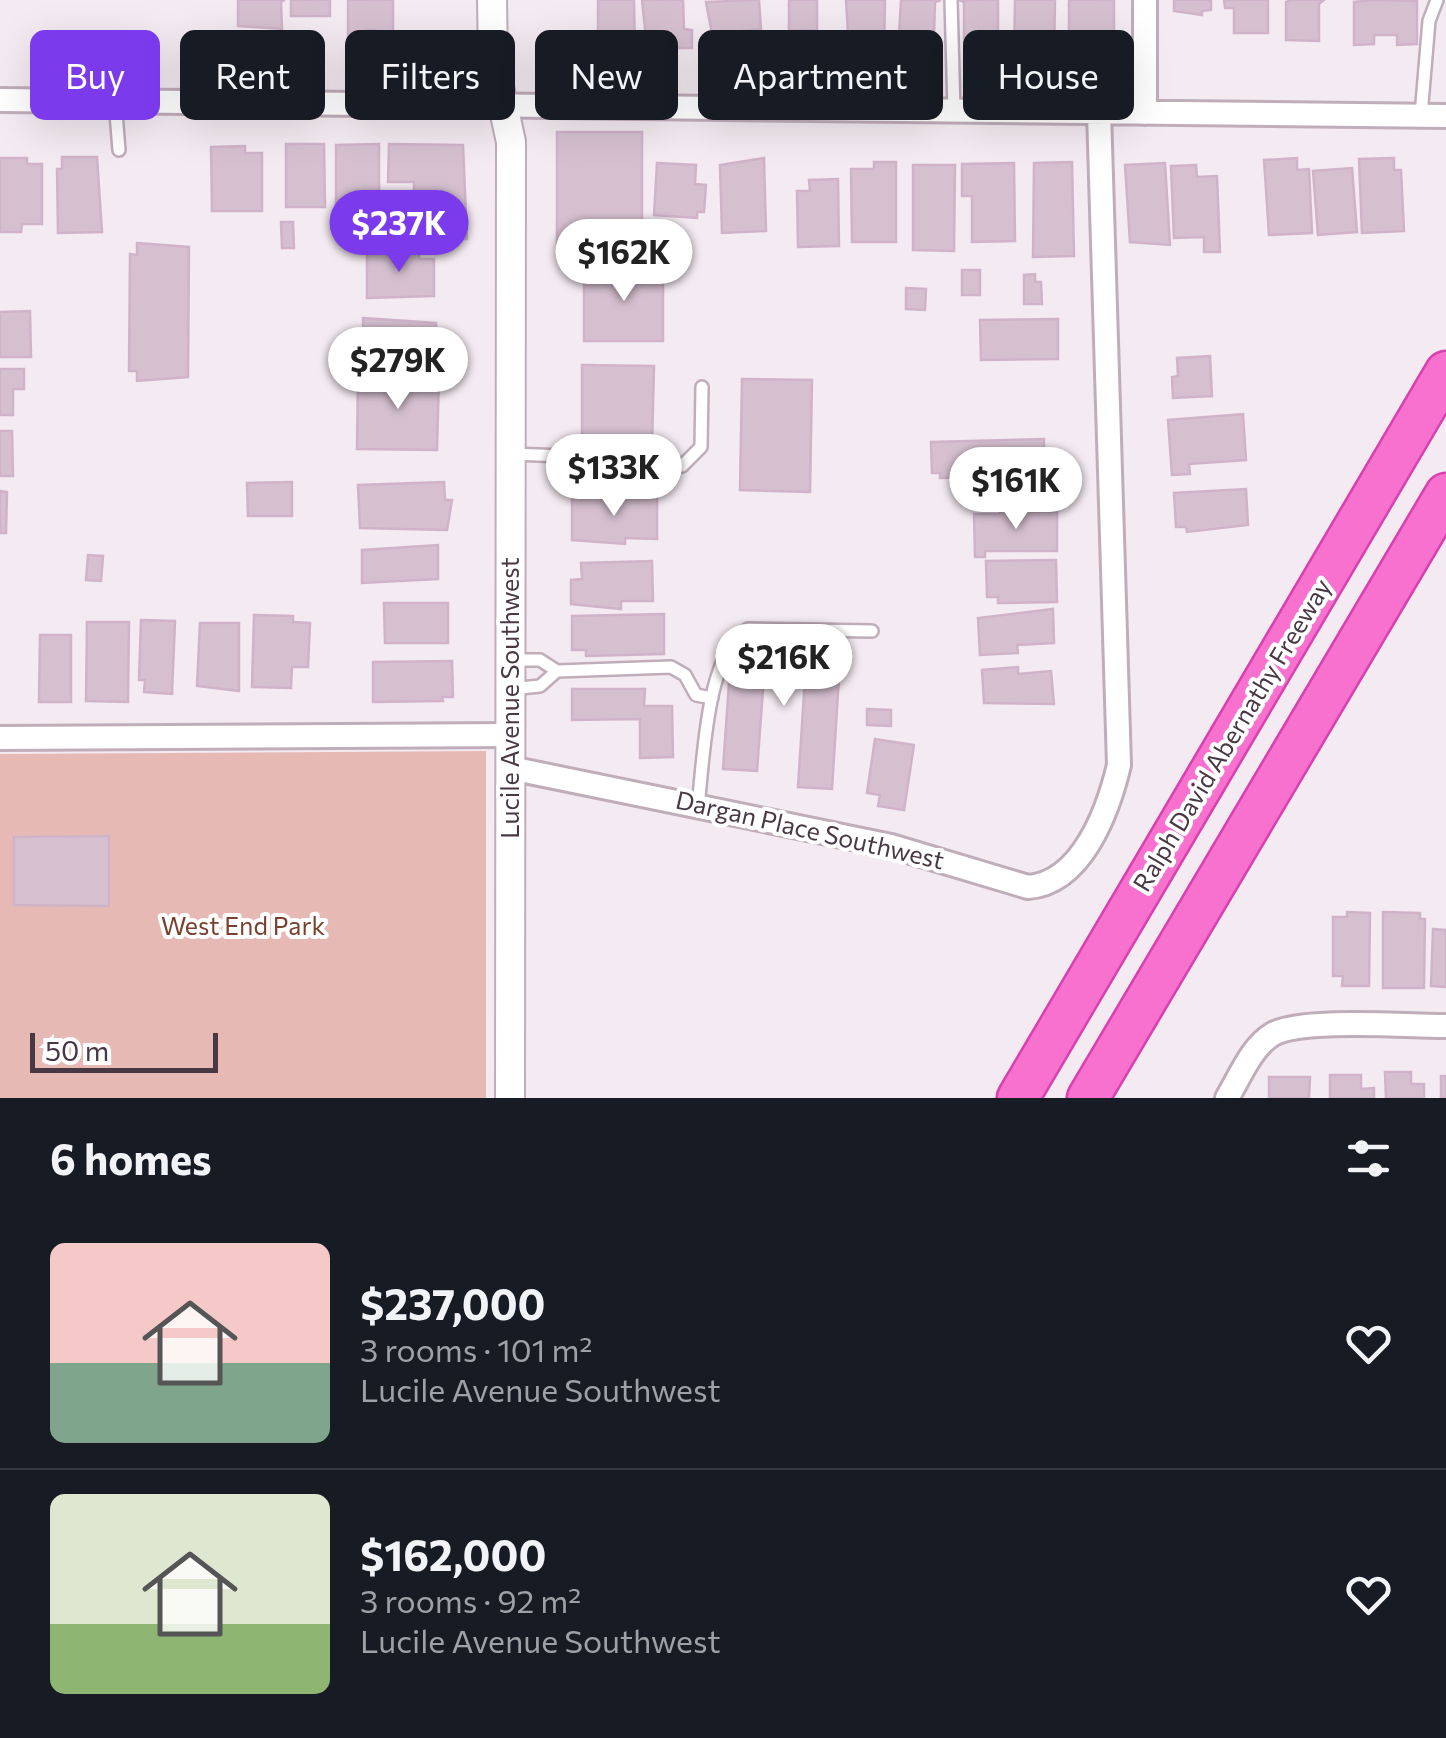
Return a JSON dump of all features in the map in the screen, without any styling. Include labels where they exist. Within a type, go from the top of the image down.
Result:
[{"type":"highway","name":"Ralph David Abernathy Freeway","points":[[1018,1098],[1446,372]]},
{"type":"highway","points":[[1088,1098],[1446,494]]},
{"type":"street","name":"Lucile Avenue Southwest","points":[[492,0],[493,30]]},
{"type":"street","points":[[1145,0],[1145,112]]},
{"type":"street","points":[[0,100],[30,100]]},
{"type":"street","points":[[160,101],[345,103]]},
{"type":"street","points":[[515,105],[963,110]]},
{"type":"street","points":[[1134,112],[1446,116]]},
{"type":"street","name":"Lucile Avenue Southwest","points":[[507,120],[511,142],[510,1098]]},
{"type":"street","name":"Dargan Place Southwest","points":[[510,768],[928,856],[1028,887],[1049,886],[1066,874],[1109,805],[1119,765],[1099,120]]},
{"type":"street","points":[[0,738],[510,734]]},
{"type":"street","points":[[1227,1098],[1256,1049],[1274,1034],[1299,1027],[1446,1026]]},
{"type":"lane","points":[[950,0],[954,110]]},
{"type":"lane","points":[[1422,115],[1429,20],[1438,0]]},
{"type":"lane","points":[[117,120],[120,150]]},
{"type":"lane","points":[[510,454],[649,459],[682,466],[700,447],[702,388]]},
{"type":"lane","points":[[698,805],[712,698],[732,638],[748,629],[872,631]]},
{"type":"lane","points":[[510,660],[540,660],[557,671],[670,667],[685,675],[696,694],[712,698]]},
{"type":"lane","points":[[510,689],[540,686],[557,671]]},
{"type":"green space","name":"West End Park","points":[[486,751],[486,1098],[0,1098],[0,754]]},
{"type":"building","points":[[238,0],[285,0],[281,2],[282,29],[238,26]]},
{"type":"building","points":[[291,0],[330,0],[330,16],[291,16]]},
{"type":"building","points":[[348,0],[393,0],[393,30],[348,30]]},
{"type":"building","points":[[598,0],[634,0],[635,30],[598,30]]},
{"type":"building","points":[[642,0],[683,0],[684,29],[692,30],[692,48],[678,48],[678,30],[645,30]]},
{"type":"building","points":[[759,0],[761,29],[711,30],[706,2]]},
{"type":"building","points":[[789,0],[817,0],[817,30],[789,30]]},
{"type":"building","points":[[846,0],[885,0],[884,30],[848,30]]},
{"type":"building","points":[[901,0],[941,0],[935,2],[934,30],[899,30]]},
{"type":"building","points":[[959,0],[998,0],[998,30],[964,30],[964,2]]},
{"type":"building","points":[[1015,0],[1055,0],[1054,30],[1014,30]]},
{"type":"building","points":[[1069,0],[1114,0],[1114,30],[1069,30]]},
{"type":"building","points":[[1174,0],[1211,0],[1211,10],[1202,11],[1202,15],[1174,11]]},
{"type":"building","points":[[1224,0],[1268,0],[1268,33],[1234,33],[1234,8],[1225,8]]},
{"type":"building","points":[[1324,0],[1319,4],[1319,41],[1286,40],[1286,2]]},
{"type":"building","points":[[1417,1],[1417,44],[1397,45],[1397,35],[1374,35],[1374,44],[1354,45],[1354,2]]},
{"type":"building","points":[[557,132],[642,132],[642,246],[557,246]]},
{"type":"building","points":[[286,144],[324,144],[325,207],[286,207]]},
{"type":"building","points":[[379,144],[379,216],[336,216],[336,145]]},
{"type":"building","points":[[389,144],[463,145],[467,239],[411,238],[409,194],[414,194],[414,182],[388,182]]},
{"type":"building","points":[[245,146],[245,153],[262,153],[262,211],[212,211],[211,147]]},
{"type":"building","points":[[62,157],[97,157],[102,232],[58,233],[57,169],[62,169]]},
{"type":"building","points":[[0,158],[27,158],[27,164],[42,164],[42,224],[22,224],[21,232],[0,232]]},
{"type":"building","points":[[764,158],[766,231],[722,233],[720,165]]},
{"type":"building","points":[[1297,158],[1297,170],[1309,169],[1312,233],[1269,235],[1264,160]]},
{"type":"building","points":[[1394,158],[1394,170],[1401,170],[1404,231],[1362,233],[1359,159]]},
{"type":"building","points":[[874,162],[896,162],[896,242],[852,242],[851,169],[874,169]]},
{"type":"building","points":[[1072,162],[1074,256],[1033,257],[1034,163]]},
{"type":"building","points":[[657,163],[696,165],[695,184],[706,185],[704,212],[697,212],[697,218],[654,215]]},
{"type":"building","points":[[1014,163],[1015,241],[972,242],[972,196],[962,196],[962,164]]},
{"type":"building","points":[[1165,163],[1170,245],[1130,242],[1125,165]]},
{"type":"building","points":[[913,165],[955,165],[954,251],[913,250]]},
{"type":"building","points":[[1196,165],[1197,177],[1217,176],[1220,252],[1204,252],[1204,237],[1174,238],[1171,166]]},
{"type":"building","points":[[1352,168],[1357,232],[1318,235],[1313,171]]},
{"type":"building","points":[[838,179],[839,246],[798,247],[797,191],[810,191],[809,180]]},
{"type":"building","points":[[281,222],[293,222],[294,248],[282,248]]},
{"type":"building","points":[[137,243],[189,247],[188,377],[137,381],[137,371],[129,371],[130,254],[137,255]]},
{"type":"building","points":[[419,252],[419,259],[434,259],[434,296],[367,298],[367,253]]},
{"type":"building","points":[[584,267],[663,267],[663,341],[584,341]]},
{"type":"building","points":[[962,270],[980,270],[980,295],[962,295]]},
{"type":"building","points":[[1035,274],[1035,282],[1041,282],[1042,304],[1024,304],[1024,275]]},
{"type":"building","points":[[906,288],[926,289],[925,310],[906,309]]},
{"type":"building","points":[[30,311],[31,357],[0,357],[0,312]]},
{"type":"building","points":[[363,318],[436,323],[437,357],[364,353]]},
{"type":"building","points":[[1058,319],[1058,359],[981,360],[980,320]]},
{"type":"building","points":[[1210,356],[1212,396],[1173,398],[1172,377],[1178,376],[1177,358]]},
{"type":"building","points":[[582,365],[654,366],[652,446],[582,445]]},
{"type":"building","points":[[0,369],[24,369],[24,389],[13,389],[13,415],[0,415]]},
{"type":"building","points":[[358,375],[439,376],[437,450],[357,449]]},
{"type":"building","points":[[742,379],[812,380],[810,492],[740,490]]},
{"type":"building","points":[[1243,414],[1246,460],[1189,464],[1190,474],[1172,475],[1168,420]]},
{"type":"building","points":[[0,431],[12,431],[13,476],[0,476]]},
{"type":"building","points":[[1044,439],[1044,476],[940,478],[940,473],[932,473],[931,442]]},
{"type":"building","points":[[292,482],[292,516],[248,516],[247,483]]},
{"type":"building","points":[[444,482],[445,500],[452,500],[447,530],[360,528],[358,485]]},
{"type":"building","points":[[1246,489],[1248,525],[1187,532],[1186,527],[1176,527],[1174,493]]},
{"type":"building","points":[[0,491],[7,492],[6,533],[0,533]]},
{"type":"building","points":[[572,497],[657,497],[657,539],[625,538],[625,544],[572,540]]},
{"type":"building","points":[[1000,510],[1057,512],[1057,551],[985,551],[985,557],[975,557],[974,514],[1000,514]]},
{"type":"building","points":[[438,545],[438,579],[362,583],[362,550]]},
{"type":"building","points":[[88,555],[103,556],[101,581],[86,580]]},
{"type":"building","points":[[1056,560],[1057,602],[998,603],[998,597],[987,597],[986,561]]},
{"type":"building","points":[[652,561],[653,601],[621,601],[621,609],[571,604],[571,580],[582,579],[581,563]]},
{"type":"building","points":[[384,603],[448,603],[448,643],[385,643]]},
{"type":"building","points":[[1053,609],[1054,643],[1017,645],[1018,653],[980,655],[978,618]]},
{"type":"building","points":[[664,614],[664,654],[586,656],[586,650],[572,650],[572,616]]},
{"type":"building","points":[[254,615],[293,616],[293,622],[310,623],[308,667],[292,667],[291,688],[252,687]]},
{"type":"building","points":[[141,620],[175,621],[172,694],[144,692],[145,680],[139,680]]},
{"type":"building","points":[[87,622],[129,622],[128,702],[86,701]]},
{"type":"building","points":[[200,623],[239,623],[239,691],[197,686]]},
{"type":"building","points":[[40,635],[71,635],[71,702],[39,702]]},
{"type":"building","points":[[746,640],[812,645],[811,659],[840,661],[832,789],[798,787],[805,678],[764,676],[757,771],[723,769],[730,669],[744,670]]},
{"type":"building","points":[[452,661],[453,697],[442,697],[443,701],[373,702],[373,662]]},
{"type":"building","points":[[1018,667],[1018,674],[1051,671],[1054,704],[984,703],[982,670]]},
{"type":"building","points":[[572,689],[645,689],[644,706],[672,706],[673,757],[640,758],[640,719],[572,720]]},
{"type":"building","points":[[867,709],[891,710],[891,726],[867,725]]},
{"type":"building","points":[[875,739],[914,745],[904,810],[878,806],[880,795],[867,793]]},
{"type":"building","points":[[109,836],[109,906],[14,905],[14,837]]},
{"type":"building","points":[[1347,912],[1370,913],[1369,986],[1342,986],[1343,976],[1333,976],[1333,917],[1347,917]]},
{"type":"building","points":[[1383,912],[1420,913],[1420,919],[1425,919],[1424,988],[1383,988]]},
{"type":"building","points":[[1433,929],[1446,930],[1446,987],[1431,986]]},
{"type":"building","points":[[1385,1072],[1411,1072],[1411,1084],[1424,1084],[1424,1098],[1386,1098]]},
{"type":"building","points":[[1330,1075],[1361,1075],[1361,1089],[1374,1088],[1374,1098],[1330,1098]]},
{"type":"building","points":[[1441,1076],[1446,1076],[1446,1098],[1441,1098]]},
{"type":"building","points":[[1269,1077],[1310,1077],[1309,1098],[1269,1098]]}]
